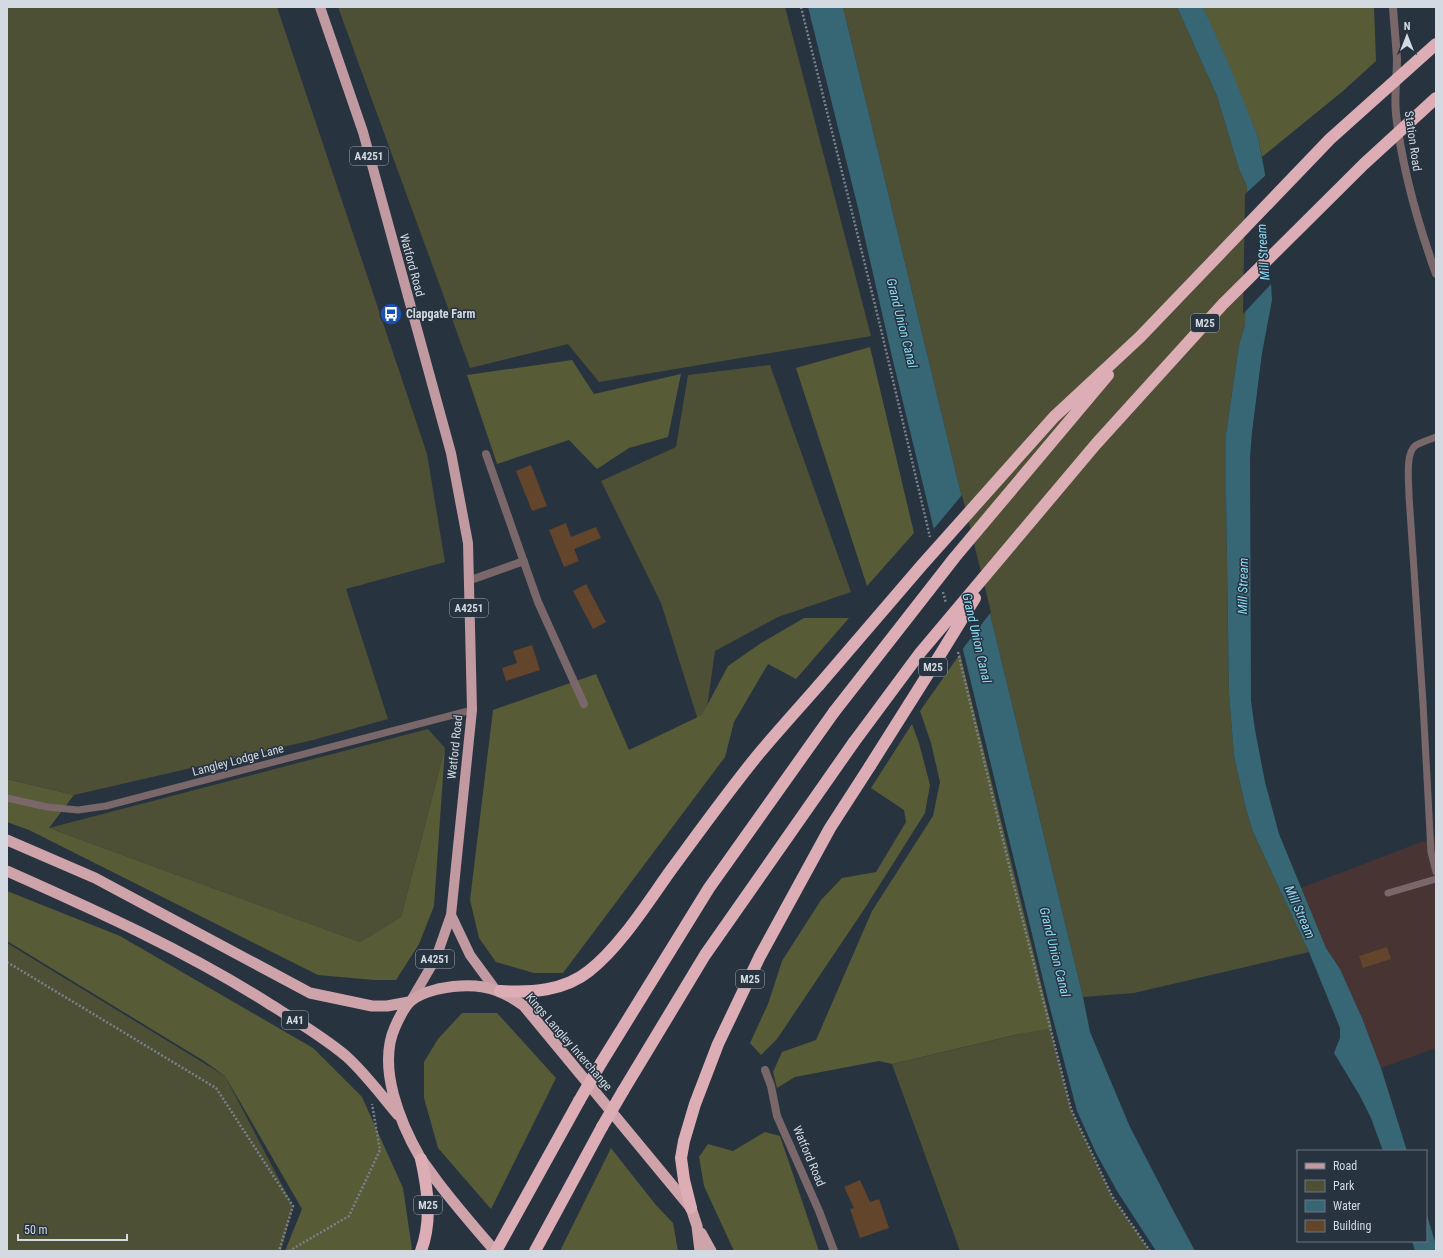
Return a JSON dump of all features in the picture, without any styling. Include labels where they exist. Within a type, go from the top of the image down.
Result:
[{"type":"highway","points":[[497,990],[520,992],[551,989],[570,982],[589,971],[608,952],[630,927],[757,757],[922,565],[1054,417],[1140,337],[1330,139],[1436,44]]},
{"type":"highway","name":"M25","points":[[535,1251],[602,1127],[705,955],[854,742],[920,653],[1096,444],[1223,304],[1364,164],[1436,98]]},
{"type":"highway","points":[[410,1000],[400,1016],[392,1035],[389,1054],[390,1077],[394,1096],[402,1120],[421,1159],[453,1203],[496,1251],[601,1063],[709,888],[834,712],[955,557],[1140,337]]},
{"type":"highway","name":"M25","points":[[691,1208],[681,1158],[684,1140],[695,1104],[718,1044],[760,956],[830,828],[940,655],[994,566]]},
{"type":"highway","name":"Kings Langley Interchange","points":[[7,840],[95,878],[310,993],[372,1006],[387,1006],[451,986],[471,986],[497,990],[514,998],[524,1006],[691,1208],[697,1226],[700,1251]]},
{"type":"highway","name":"A41","points":[[7,871],[75,901],[167,945],[237,984],[299,1022],[346,1057],[402,1120]]},
{"type":"highway","name":"M25","points":[[421,1159],[428,1189],[428,1216],[421,1251]]},
{"type":"highway","points":[[697,1226],[711,1251]]},
{"type":"main road","name":"Watford Road","points":[[320,7],[363,132],[451,453],[468,543],[472,710],[451,915],[436,958],[410,1000]]},
{"type":"main road","name":"A4251","points":[[451,915],[470,955],[497,990]]},
{"type":"street","name":"Station Road","points":[[1393,7],[1397,59],[1396,112],[1400,146],[1410,193],[1422,236],[1436,274]]},
{"type":"street","points":[[486,454],[538,602],[584,704]]},
{"type":"street","points":[[468,581],[524,562]]},
{"type":"street","name":"Watford Road","points":[[765,1070],[771,1086],[778,1116],[819,1211],[834,1251]]},
{"type":"lane","points":[[1436,437],[1424,441],[1414,447],[1410,454],[1409,465],[1409,496],[1423,703],[1431,852],[1436,872]]},
{"type":"lane","name":"Langley Lodge Lane","points":[[7,798],[47,807],[78,810],[106,806],[472,710]]},
{"type":"lane","points":[[1388,892],[1436,880]]},
{"type":"path","points":[[801,7],[879,321],[930,540]]},
{"type":"path","points":[[941,585],[947,607]]},
{"type":"path","points":[[956,645],[1071,1109],[1112,1196],[1150,1251]]},
{"type":"path","points":[[7,962],[216,1088],[293,1206],[279,1251]]},
{"type":"path","points":[[289,1251],[349,1216],[380,1150],[372,1102]]},
{"type":"shaded area","points":[[1436,838],[1436,1048],[1381,1068],[1362,1018],[1340,969],[1326,948],[1301,888],[1421,842]]},
{"type":"green space","points":[[7,7],[277,7],[427,454],[445,562],[346,589],[388,719],[313,740],[74,795],[7,779]]},
{"type":"green space","points":[[338,7],[785,7],[871,336],[599,382],[568,344],[470,368]]},
{"type":"green space","points":[[843,7],[1177,7],[1217,96],[1239,169],[1247,186],[1245,325],[1239,345],[1226,434],[1229,694],[1234,756],[1246,809],[1253,832],[1309,952],[1134,993],[1083,997]]},
{"type":"green space","points":[[1203,7],[1374,7],[1376,61],[1343,91],[1262,157],[1258,137]]},
{"type":"green space","points":[[870,347],[914,533],[867,586],[796,368]]},
{"type":"green space","points":[[572,360],[594,394],[681,374],[668,437],[629,448],[597,469],[569,440],[497,464],[467,375]]},
{"type":"green space","points":[[770,365],[851,592],[778,617],[715,651],[703,736],[661,603],[601,481],[676,447],[688,375]]},
{"type":"green space","points":[[804,618],[849,618],[796,679],[768,664],[734,722],[725,757],[563,973],[534,973],[496,962],[479,938],[470,900],[493,710],[596,674],[629,750],[702,715],[728,666],[761,643]]},
{"type":"green space","points":[[960,654],[1052,1028],[1015,1035],[892,1064],[879,1061],[795,1077],[777,1088],[773,1072],[782,1052],[816,1040],[872,911],[933,816],[940,782],[931,743],[920,711]]},
{"type":"green space","points":[[912,724],[919,743],[930,785],[925,813],[865,908],[777,1039],[761,1055],[750,1043],[768,1004],[782,961],[821,900],[842,878],[876,872],[906,822],[904,810],[871,788]]},
{"type":"green space","points":[[428,729],[445,748],[401,917],[360,942],[49,828]]},
{"type":"green space","points":[[445,748],[434,906],[419,944],[396,980],[374,980],[318,975],[29,830],[7,822],[7,779],[74,795],[49,828],[360,942],[401,917]]},
{"type":"green space","points":[[7,891],[120,936],[313,1048],[362,1097],[403,1188],[412,1249],[410,1251],[285,1251],[302,1209],[225,1076],[204,1061],[7,941]]},
{"type":"green space","points":[[7,943],[225,1076],[293,1206],[281,1251],[7,1251]]},
{"type":"green space","points":[[462,1013],[497,1013],[556,1078],[491,1209],[438,1148],[424,1098],[424,1062],[438,1039]]},
{"type":"green space","points":[[1050,1027],[1071,1109],[1112,1196],[1150,1251],[960,1251],[892,1064]]},
{"type":"green space","points":[[765,1132],[780,1136],[819,1251],[734,1251],[704,1186],[699,1157],[708,1144],[733,1151]]},
{"type":"green space","points":[[611,1148],[655,1204],[673,1223],[678,1251],[560,1251]]},
{"type":"water","name":"Grand Union Canal","points":[[808,7],[843,7],[1083,997],[1090,1032],[1130,1127],[1195,1251],[1156,1251],[1117,1191],[1096,1153],[1077,1111],[1048,1000],[893,361],[858,208]]},
{"type":"water","name":"Mill Stream","points":[[1177,7],[1203,7],[1228,62],[1258,137],[1265,174],[1272,300],[1262,353],[1250,457],[1251,701],[1265,782],[1279,834],[1326,948],[1340,969],[1362,1018],[1381,1068],[1407,1150],[1383,1150],[1371,1118],[1360,1096],[1334,1053],[1340,1038],[1340,1028],[1309,952],[1253,832],[1246,809],[1234,756],[1229,694],[1226,434],[1239,345],[1245,325],[1247,186],[1239,169],[1217,96]]},
{"type":"water","points":[[1427,1215],[1436,1245],[1436,1251],[1415,1251],[1412,1242],[1427,1242]]},
{"type":"pier","points":[[1267,174],[1273,282],[1243,314],[1245,194]]},
{"type":"pier","points":[[962,495],[991,612],[961,651],[932,531]]},
{"type":"building","points":[[531,465],[547,506],[532,511],[516,471]]},
{"type":"building","points":[[566,523],[571,537],[596,527],[601,538],[574,549],[579,561],[564,567],[549,530]]},
{"type":"building","points":[[586,584],[606,622],[593,629],[573,591]]},
{"type":"building","points":[[532,645],[540,670],[506,681],[502,668],[517,663],[513,651]]},
{"type":"building","points":[[1387,947],[1391,959],[1363,968],[1359,956]]},
{"type":"building","points":[[860,1180],[870,1202],[879,1199],[889,1228],[860,1238],[850,1209],[854,1208],[844,1187]]},
{"type":"place","name":"Clapgate Farm","points":[[391,314]]}]
